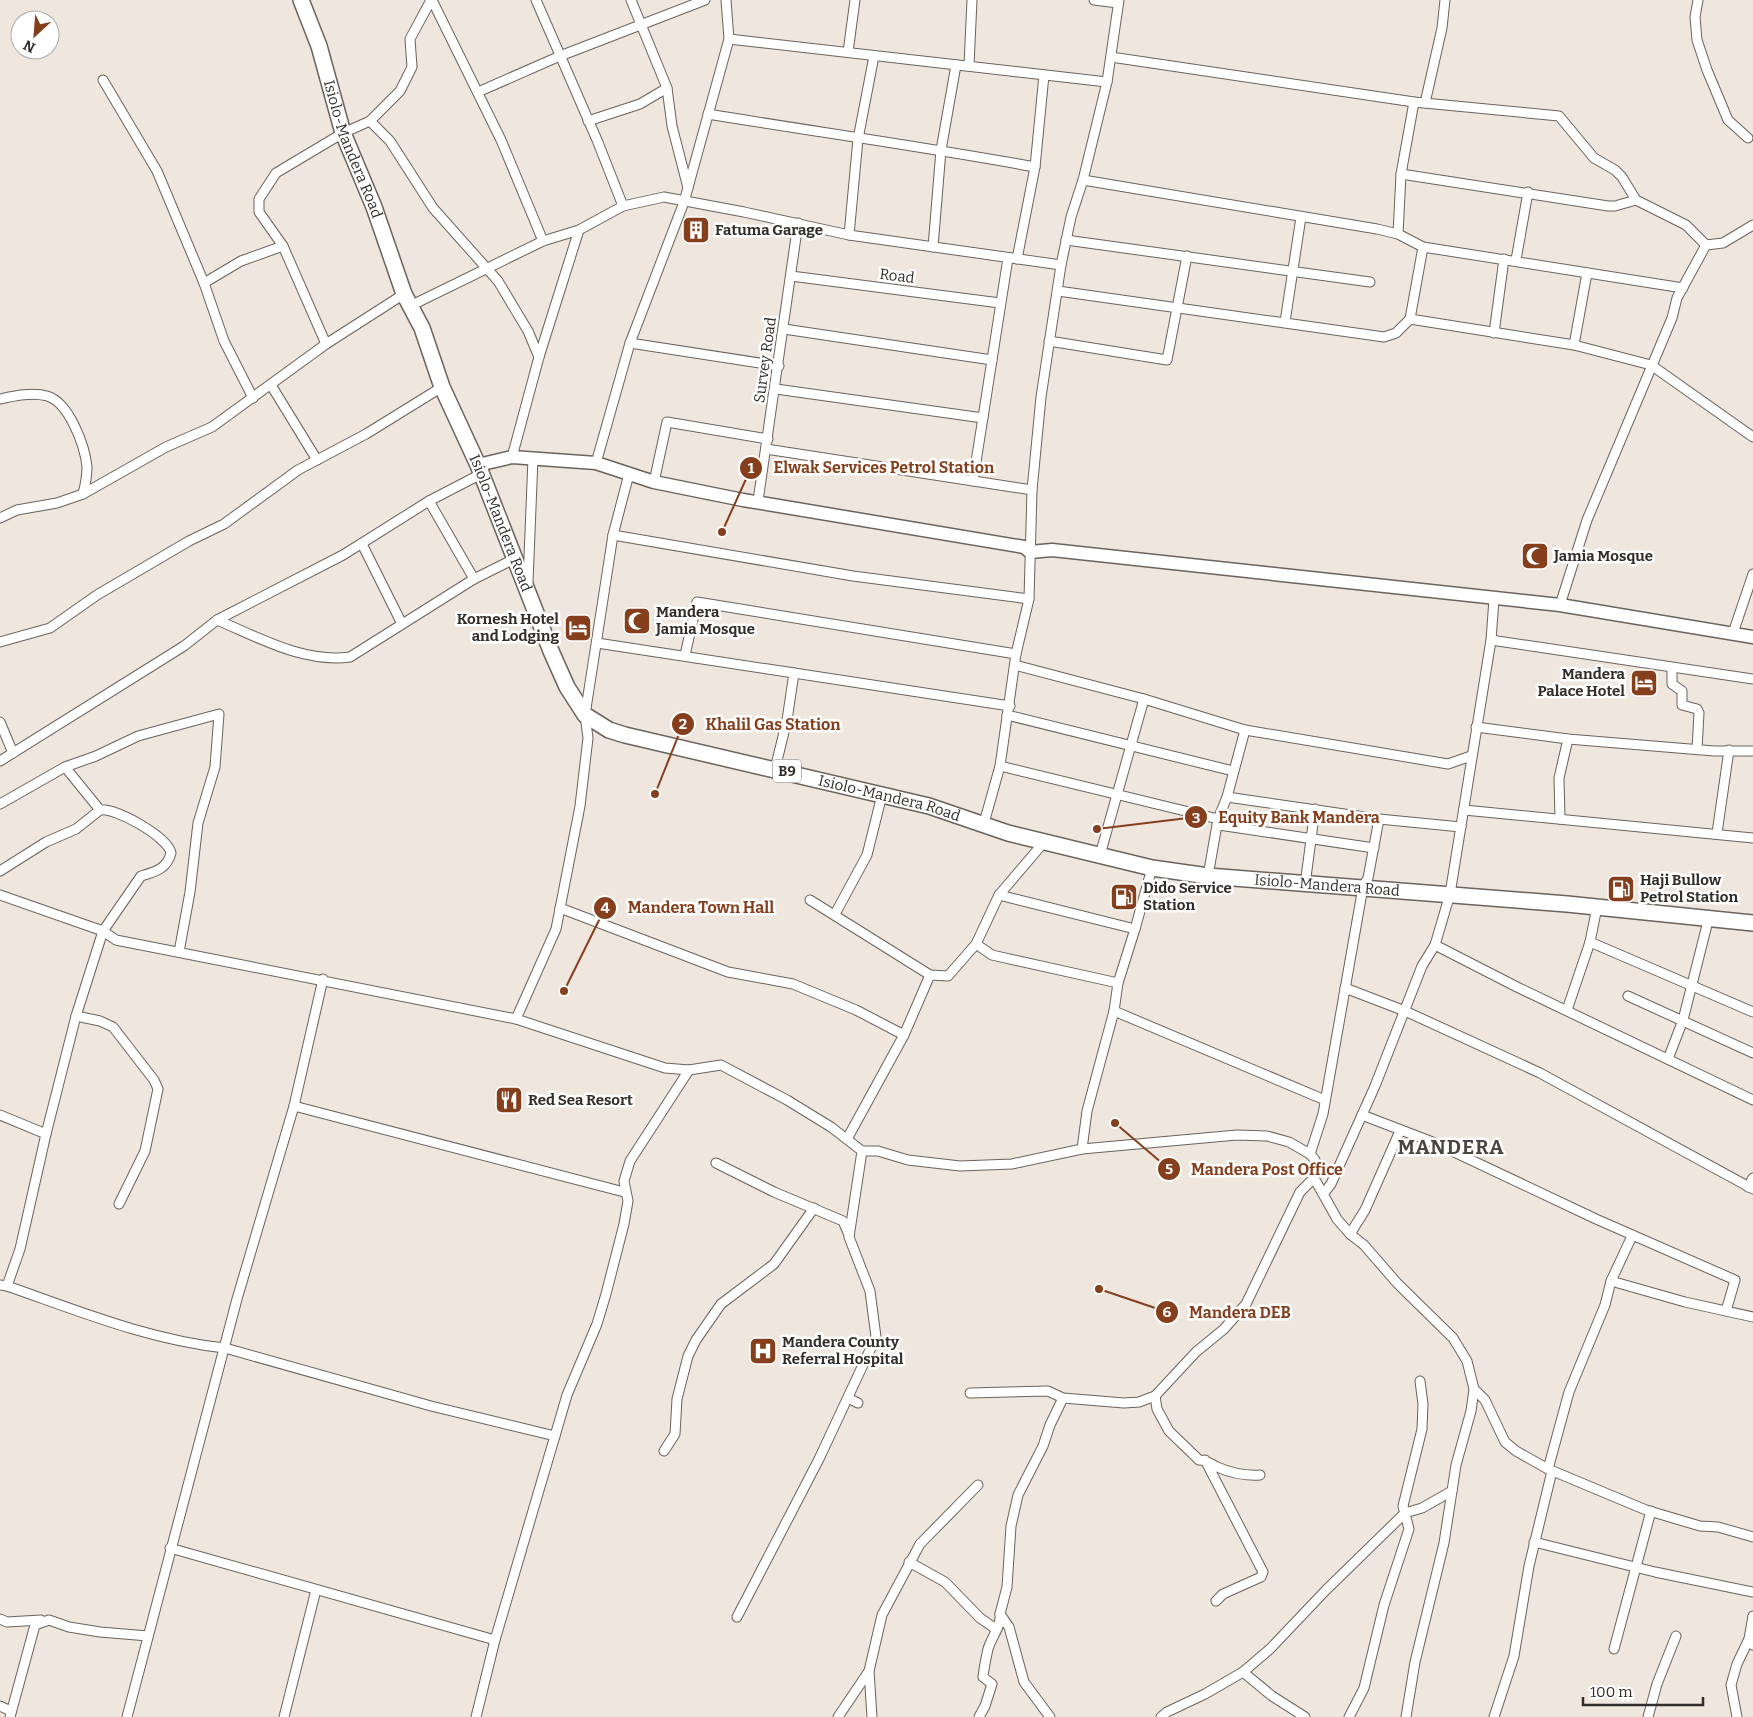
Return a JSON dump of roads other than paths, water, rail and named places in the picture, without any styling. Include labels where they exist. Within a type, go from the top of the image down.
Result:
[{"type":"highway","name":"Isiolo-Mandera Road","points":[[301,0],[319,46],[342,133],[383,232],[407,300],[422,328],[442,387],[516,558],[567,686],[585,714],[609,730],[882,794],[929,806],[1008,832],[1152,868],[1208,876],[1305,885],[1363,887],[1450,894],[1597,907],[1652,914],[1709,917],[1753,923]]},
{"type":"main road","points":[[479,470],[512,457],[596,463],[654,482],[1024,546],[1030,552],[1052,550],[1560,605],[1753,637]]},
{"type":"street","points":[[431,0],[501,140],[543,241]]},
{"type":"street","points":[[326,344],[283,246],[259,212],[259,199],[276,173],[342,133],[370,121],[400,91],[412,67],[410,39],[431,0]]},
{"type":"street","points":[[536,0],[623,206]]},
{"type":"street","points":[[630,0],[667,88],[672,126],[688,188]]},
{"type":"street","points":[[478,92],[560,56],[705,0]]},
{"type":"street","points":[[596,463],[630,343],[688,188],[729,39],[726,0]]},
{"type":"street","points":[[848,52],[855,0]]},
{"type":"street","points":[[969,65],[972,0]]},
{"type":"street","points":[[984,823],[1000,766],[1016,654],[1029,599],[1032,490],[1041,397],[1061,265],[1107,82],[1119,2],[1094,0]]},
{"type":"street","points":[[1425,103],[1442,28],[1445,0]]},
{"type":"street","points":[[1698,0],[1695,17],[1697,40],[1707,70],[1728,120],[1748,138]]},
{"type":"street","points":[[729,39],[1107,82]]},
{"type":"street","points":[[849,235],[858,139],[874,56]]},
{"type":"street","points":[[1111,57],[1414,102],[1559,116],[1594,158],[1615,170],[1622,177],[1636,200],[1686,225],[1706,245]]},
{"type":"street","points":[[933,247],[941,150],[956,65]]},
{"type":"street","points":[[973,481],[1000,302],[1035,167],[1044,75]]},
{"type":"street","points":[[103,80],[157,171],[204,283],[224,341],[253,398]]},
{"type":"street","points":[[588,121],[640,104],[667,88]]},
{"type":"street","points":[[1398,234],[1401,174],[1414,102]]},
{"type":"street","points":[[708,114],[858,139],[941,150],[1035,167]]},
{"type":"street","points":[[370,121],[390,142],[432,208],[498,281],[512,302],[539,357]]},
{"type":"street","points":[[1401,174],[1528,192],[1608,206],[1636,200]]},
{"type":"street","points":[[1083,180],[1398,234],[1423,246],[1683,288]]},
{"type":"street","points":[[1516,260],[1528,192]]},
{"type":"street","points":[[0,518],[17,510],[57,503],[83,494],[166,447],[212,427],[326,344],[407,300],[486,269],[543,241],[579,230],[623,206],[664,197],[849,235],[1061,265]]},
{"type":"street","points":[[1285,322],[1301,217]]},
{"type":"street","name":"Survey Road","points":[[758,501],[776,389],[798,223]]},
{"type":"street","points":[[1706,245],[1723,243],[1753,225]]},
{"type":"street","points":[[512,457],[539,357],[579,230]]},
{"type":"street","points":[[1066,240],[1370,282]]},
{"type":"street","points":[[1560,605],[1587,520],[1683,288],[1706,245]]},
{"type":"street","points":[[204,283],[241,261],[283,246]]},
{"type":"street","points":[[1058,290],[1384,336],[1396,333],[1410,319],[1423,246]]},
{"type":"street","points":[[1049,341],[1167,360],[1187,256]]},
{"type":"street","points":[[1494,332],[1504,259]]},
{"type":"street","points":[[1574,344],[1587,273]]},
{"type":"street","name":"Road","points":[[791,276],[1000,302]]},
{"type":"street","points":[[1410,319],[1574,344],[1652,365],[1753,437]]},
{"type":"street","points":[[784,329],[992,360]]},
{"type":"street","points":[[630,343],[779,366]]},
{"type":"street","points":[[271,385],[317,460]]},
{"type":"street","points":[[0,642],[50,628],[97,595],[189,541],[224,524],[268,491],[317,460],[442,387]]},
{"type":"street","points":[[776,389],[983,418]]},
{"type":"street","points":[[0,399],[45,395],[62,404],[69,415],[86,459],[87,470],[83,494]]},
{"type":"street","points":[[654,482],[666,422],[768,439]]},
{"type":"street","points":[[766,449],[1032,490]]},
{"type":"street","points":[[528,592],[533,458]]},
{"type":"street","points":[[0,761],[184,646],[217,620],[362,544],[479,470]]},
{"type":"street","points":[[516,1018],[556,929],[580,806],[588,738],[585,714],[598,643],[613,535],[629,474]]},
{"type":"street","points":[[429,500],[474,579]]},
{"type":"street","points":[[613,535],[852,576],[1029,599]]},
{"type":"street","points":[[362,544],[402,624]]},
{"type":"street","points":[[217,620],[288,650],[313,658],[331,660],[350,658],[474,579],[516,558]]},
{"type":"street","points":[[1733,633],[1750,589],[1753,574]]},
{"type":"street","points":[[1324,1193],[1331,1184],[1362,1116],[1422,966],[1435,945],[1450,894],[1491,640],[1494,599]]},
{"type":"street","points":[[685,655],[697,602],[1016,654]]},
{"type":"street","points":[[1491,640],[1753,679]]},
{"type":"street","points":[[598,643],[1010,706]]},
{"type":"street","points":[[1015,665],[1144,699],[1245,730],[1448,764],[1471,756]]},
{"type":"street","points":[[1672,668],[1672,684],[1682,691],[1682,705],[1697,710],[1699,713],[1697,749]]},
{"type":"street","points":[[775,769],[787,720],[794,674]]},
{"type":"street","points":[[1100,855],[1144,699]]},
{"type":"street","points":[[0,804],[65,766],[96,756],[138,736],[219,714],[214,767],[198,823],[190,892],[179,952]]},
{"type":"street","points":[[1007,716],[1233,771]]},
{"type":"street","points":[[0,722],[13,753]]},
{"type":"street","points":[[1476,727],[1568,739],[1697,749],[1753,751]]},
{"type":"street","points":[[1208,876],[1219,822],[1245,730]]},
{"type":"street","points":[[1560,819],[1559,778],[1568,739]]},
{"type":"street","points":[[1718,833],[1729,750]]},
{"type":"street","points":[[65,766],[100,810]]},
{"type":"street","points":[[1000,766],[1116,794],[1219,822],[1310,839],[1374,848]]},
{"type":"street","points":[[835,914],[867,855],[882,794]]},
{"type":"street","points":[[1227,797],[1379,819],[1461,827]]},
{"type":"street","points":[[1305,885],[1315,809]]},
{"type":"street","points":[[0,871],[46,842],[76,829],[100,810],[108,810],[142,826],[164,840],[171,853],[167,864],[157,872],[141,876],[103,931],[76,1016],[46,1134],[20,1249],[4,1285],[118,1326],[190,1345],[225,1348],[431,1406],[555,1436]]},
{"type":"street","points":[[1464,810],[1718,833],[1753,838]]},
{"type":"street","points":[[1310,1154],[1323,1114],[1363,887],[1368,878],[1379,819]]},
{"type":"street","points":[[810,900],[930,974],[948,976],[976,944],[999,895],[1044,841]]},
{"type":"street","points":[[1082,1149],[1087,1111],[1114,1011],[1118,983],[1136,930],[1152,868]]},
{"type":"street","points":[[0,895],[103,931],[116,940],[516,1018],[648,1064],[689,1070],[721,1065],[787,1100],[862,1151],[878,1150],[898,1158],[927,1163],[976,1166],[1037,1160],[1082,1149],[1237,1135],[1267,1136],[1289,1142],[1310,1154],[1315,1160],[1317,1170],[1314,1178],[1300,1192],[1246,1304],[1224,1329],[1196,1352],[1155,1396],[1139,1402],[1124,1403],[1063,1398],[1048,1391],[970,1393]]},
{"type":"street","points":[[999,895],[1136,930]]},
{"type":"street","points":[[1567,1010],[1590,942],[1597,907]]},
{"type":"street","points":[[560,908],[728,972],[793,984],[856,1010],[904,1035]]},
{"type":"street","points":[[1668,1059],[1683,1020],[1709,917]]},
{"type":"street","points":[[1590,942],[1753,1012]]},
{"type":"street","points":[[976,944],[992,955],[1118,983]]},
{"type":"street","points":[[1435,945],[1517,987],[1753,1100]]},
{"type":"street","points":[[847,1139],[904,1035],[930,974]]},
{"type":"street","points":[[127,1717],[237,1299],[294,1106],[323,979]]},
{"type":"street","points":[[1345,988],[1405,1011],[1540,1073],[1751,1188],[1753,1178]]},
{"type":"street","points":[[1628,996],[1753,1053]]},
{"type":"street","points":[[1114,1011],[1325,1100]]},
{"type":"street","points":[[76,1016],[100,1021],[113,1027],[154,1080],[158,1089],[145,1151],[119,1204]]},
{"type":"street","points":[[476,1717],[496,1640],[567,1395],[597,1324],[606,1294],[624,1224],[628,1201],[624,1192],[624,1180],[630,1161],[689,1070]]},
{"type":"street","points":[[294,1106],[624,1192]]},
{"type":"street","points":[[0,1115],[46,1134]]},
{"type":"street","points":[[1362,1116],[1436,1143],[1632,1236],[1736,1280],[1726,1311]]},
{"type":"street","points":[[1350,1234],[1365,1210],[1400,1131]]},
{"type":"street","points":[[850,1237],[862,1151]]},
{"type":"street","points":[[716,1163],[750,1181],[843,1221],[870,1290],[876,1337],[848,1398],[737,1617]]},
{"type":"street","points":[[1314,1178],[1337,1219],[1350,1234],[1364,1245],[1398,1284],[1453,1338],[1467,1361],[1474,1389],[1471,1411],[1456,1465],[1442,1551],[1417,1654],[1406,1717]]},
{"type":"street","points":[[664,1451],[675,1434],[680,1388],[688,1356],[700,1334],[721,1304],[774,1264],[814,1208]]},
{"type":"street","points":[[1494,1717],[1514,1656],[1534,1542],[1569,1392],[1605,1305],[1611,1281],[1632,1236]]},
{"type":"street","points":[[1611,1281],[1685,1302],[1753,1317]]},
{"type":"street","points":[[1349,1717],[1364,1688],[1384,1605],[1409,1529],[1403,1506],[1422,1429],[1423,1404],[1420,1381]]},
{"type":"street","points":[[1474,1389],[1485,1400],[1508,1445],[1519,1454],[1550,1470],[1651,1511],[1700,1526],[1718,1527],[1753,1537]]},
{"type":"street","points":[[1155,1396],[1157,1409],[1169,1431],[1199,1460],[1205,1460],[1218,1467],[1243,1475],[1260,1475]]},
{"type":"street","points":[[848,1398],[858,1403]]},
{"type":"street","points":[[979,1717],[985,1706],[992,1684],[983,1677],[988,1650],[1001,1620],[1000,1614],[1006,1587],[1011,1526],[1018,1495],[1043,1446],[1050,1425],[1063,1398]]},
{"type":"street","points":[[1205,1460],[1263,1572],[1261,1577],[1223,1594],[1216,1600]]},
{"type":"street","points":[[872,1717],[869,1672],[882,1615],[909,1562],[928,1535],[978,1485]]},
{"type":"street","points":[[1161,1717],[1242,1672],[1270,1648],[1405,1513],[1422,1508],[1452,1491]]},
{"type":"street","points":[[1614,1649],[1651,1511]]},
{"type":"street","points":[[1534,1542],[1753,1592]]},
{"type":"street","points":[[170,1548],[496,1640]]},
{"type":"street","points":[[909,1562],[945,1582],[980,1618],[996,1629]]},
{"type":"street","points":[[284,1717],[316,1590]]},
{"type":"street","points":[[1000,1614],[1008,1627],[1024,1682],[1050,1717]]},
{"type":"street","points":[[1737,1717],[1731,1685],[1737,1664],[1751,1642],[1753,1616]]},
{"type":"street","points":[[0,1618],[7,1622],[49,1620],[69,1627],[148,1636]]},
{"type":"street","points":[[0,1706],[11,1714],[35,1624],[49,1620]]},
{"type":"street","points":[[1648,1717],[1657,1684],[1676,1636]]},
{"type":"street","points":[[838,1717],[869,1672]]},
{"type":"street","points":[[1242,1672],[1272,1696],[1305,1717]]},
{"type":"place","name":"Fatuma Garage","points":[[696,230]]},
{"type":"place","name":"Elwak Services Petrol Station","points":[[722,532]]},
{"type":"place","name":"Jamia Mosque","points":[[1535,556]]},
{"type":"place","name":"Mandera Jamia Mosque","points":[[637,621]]},
{"type":"place","name":"Kornesh Hotel and Lodging","points":[[578,628]]},
{"type":"place","name":"Mandera Palace Hotel","points":[[1644,683]]},
{"type":"place","name":"Khalil Gas Station","points":[[655,794]]},
{"type":"place","name":"Equity Bank Mandera","points":[[1097,829]]},
{"type":"place","name":"Haji Bullow Petrol Station","points":[[1621,889]]},
{"type":"place","name":"Dido Service Station","points":[[1124,897]]},
{"type":"place","name":"Mandera Town Hall","points":[[564,991]]},
{"type":"place","name":"Red Sea Resort","points":[[509,1100]]},
{"type":"place","name":"Mandera Post Office","points":[[1115,1123]]},
{"type":"place","name":"Mandera DEB","points":[[1099,1289]]},
{"type":"place","name":"Mandera County Referral Hospital","points":[[763,1351]]},
{"type":"district","name":"MANDERA","points":[[1451,1147]]}]
